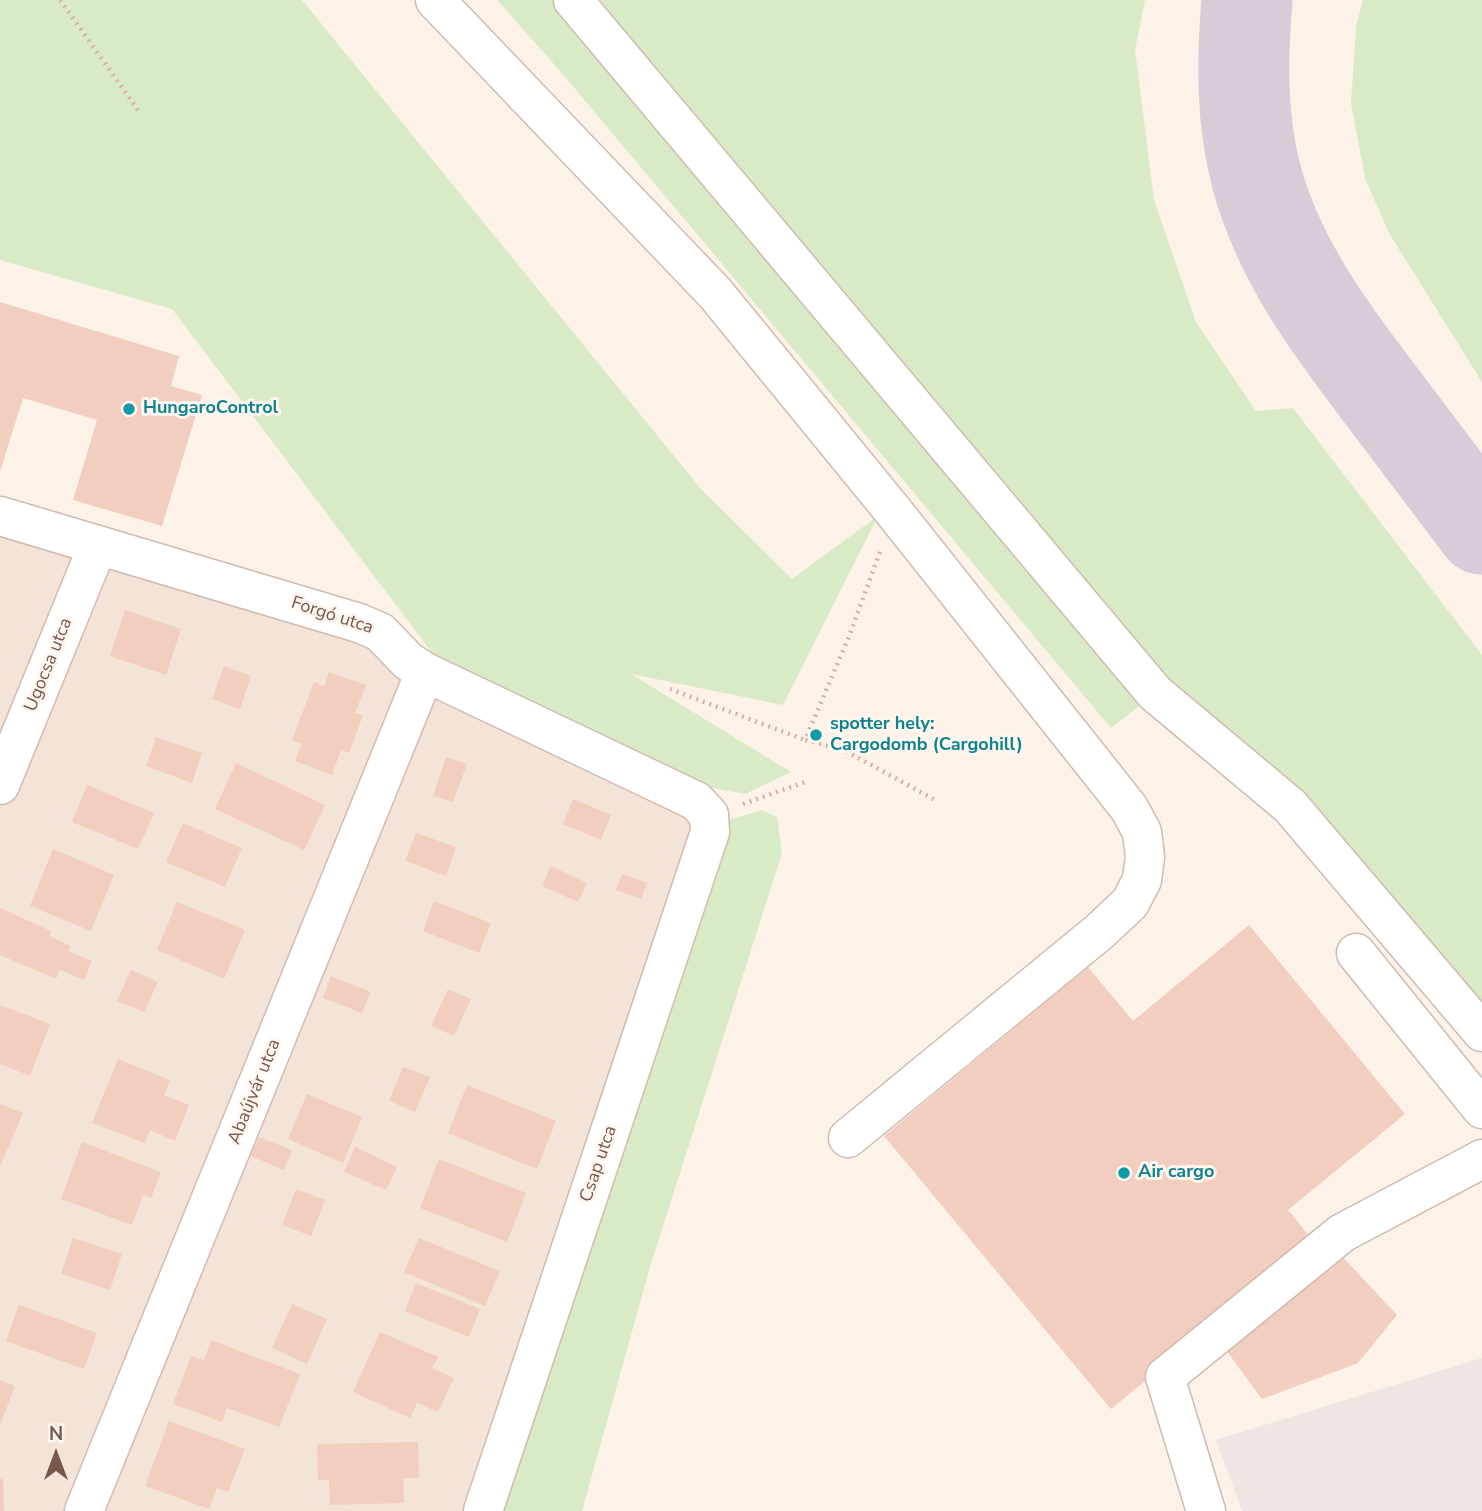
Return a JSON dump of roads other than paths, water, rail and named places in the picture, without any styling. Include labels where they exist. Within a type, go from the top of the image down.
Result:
[{"type":"street","points":[[435,0],[715,293],[894,512],[1129,808],[1142,832],[1145,857],[1142,880],[1130,903],[1099,932],[848,1138]]},
{"type":"street","points":[[573,0],[1155,693],[1290,806],[1482,1032]]},
{"type":"street","name":"Forgó utca","points":[[0,516],[359,623],[380,632],[408,661],[425,673],[696,801],[709,815]]},
{"type":"street","name":"Ugocsa utca","points":[[0,785],[98,545]]},
{"type":"street","name":"Abaújvár utca","points":[[84,1511],[425,673]]},
{"type":"street","name":"Csap utca","points":[[483,1511],[710,832],[709,815]]},
{"type":"street","points":[[1356,953],[1482,1109]]},
{"type":"street","points":[[1206,1511],[1165,1377],[1342,1233],[1482,1159]]},
{"type":"place","name":"HungaroControl","points":[[129,409]]},
{"type":"place","name":"spotter hely: Cargodomb (Cargohill)","points":[[816,735]]},
{"type":"place","name":"Air cargo","points":[[1124,1173]]}]
